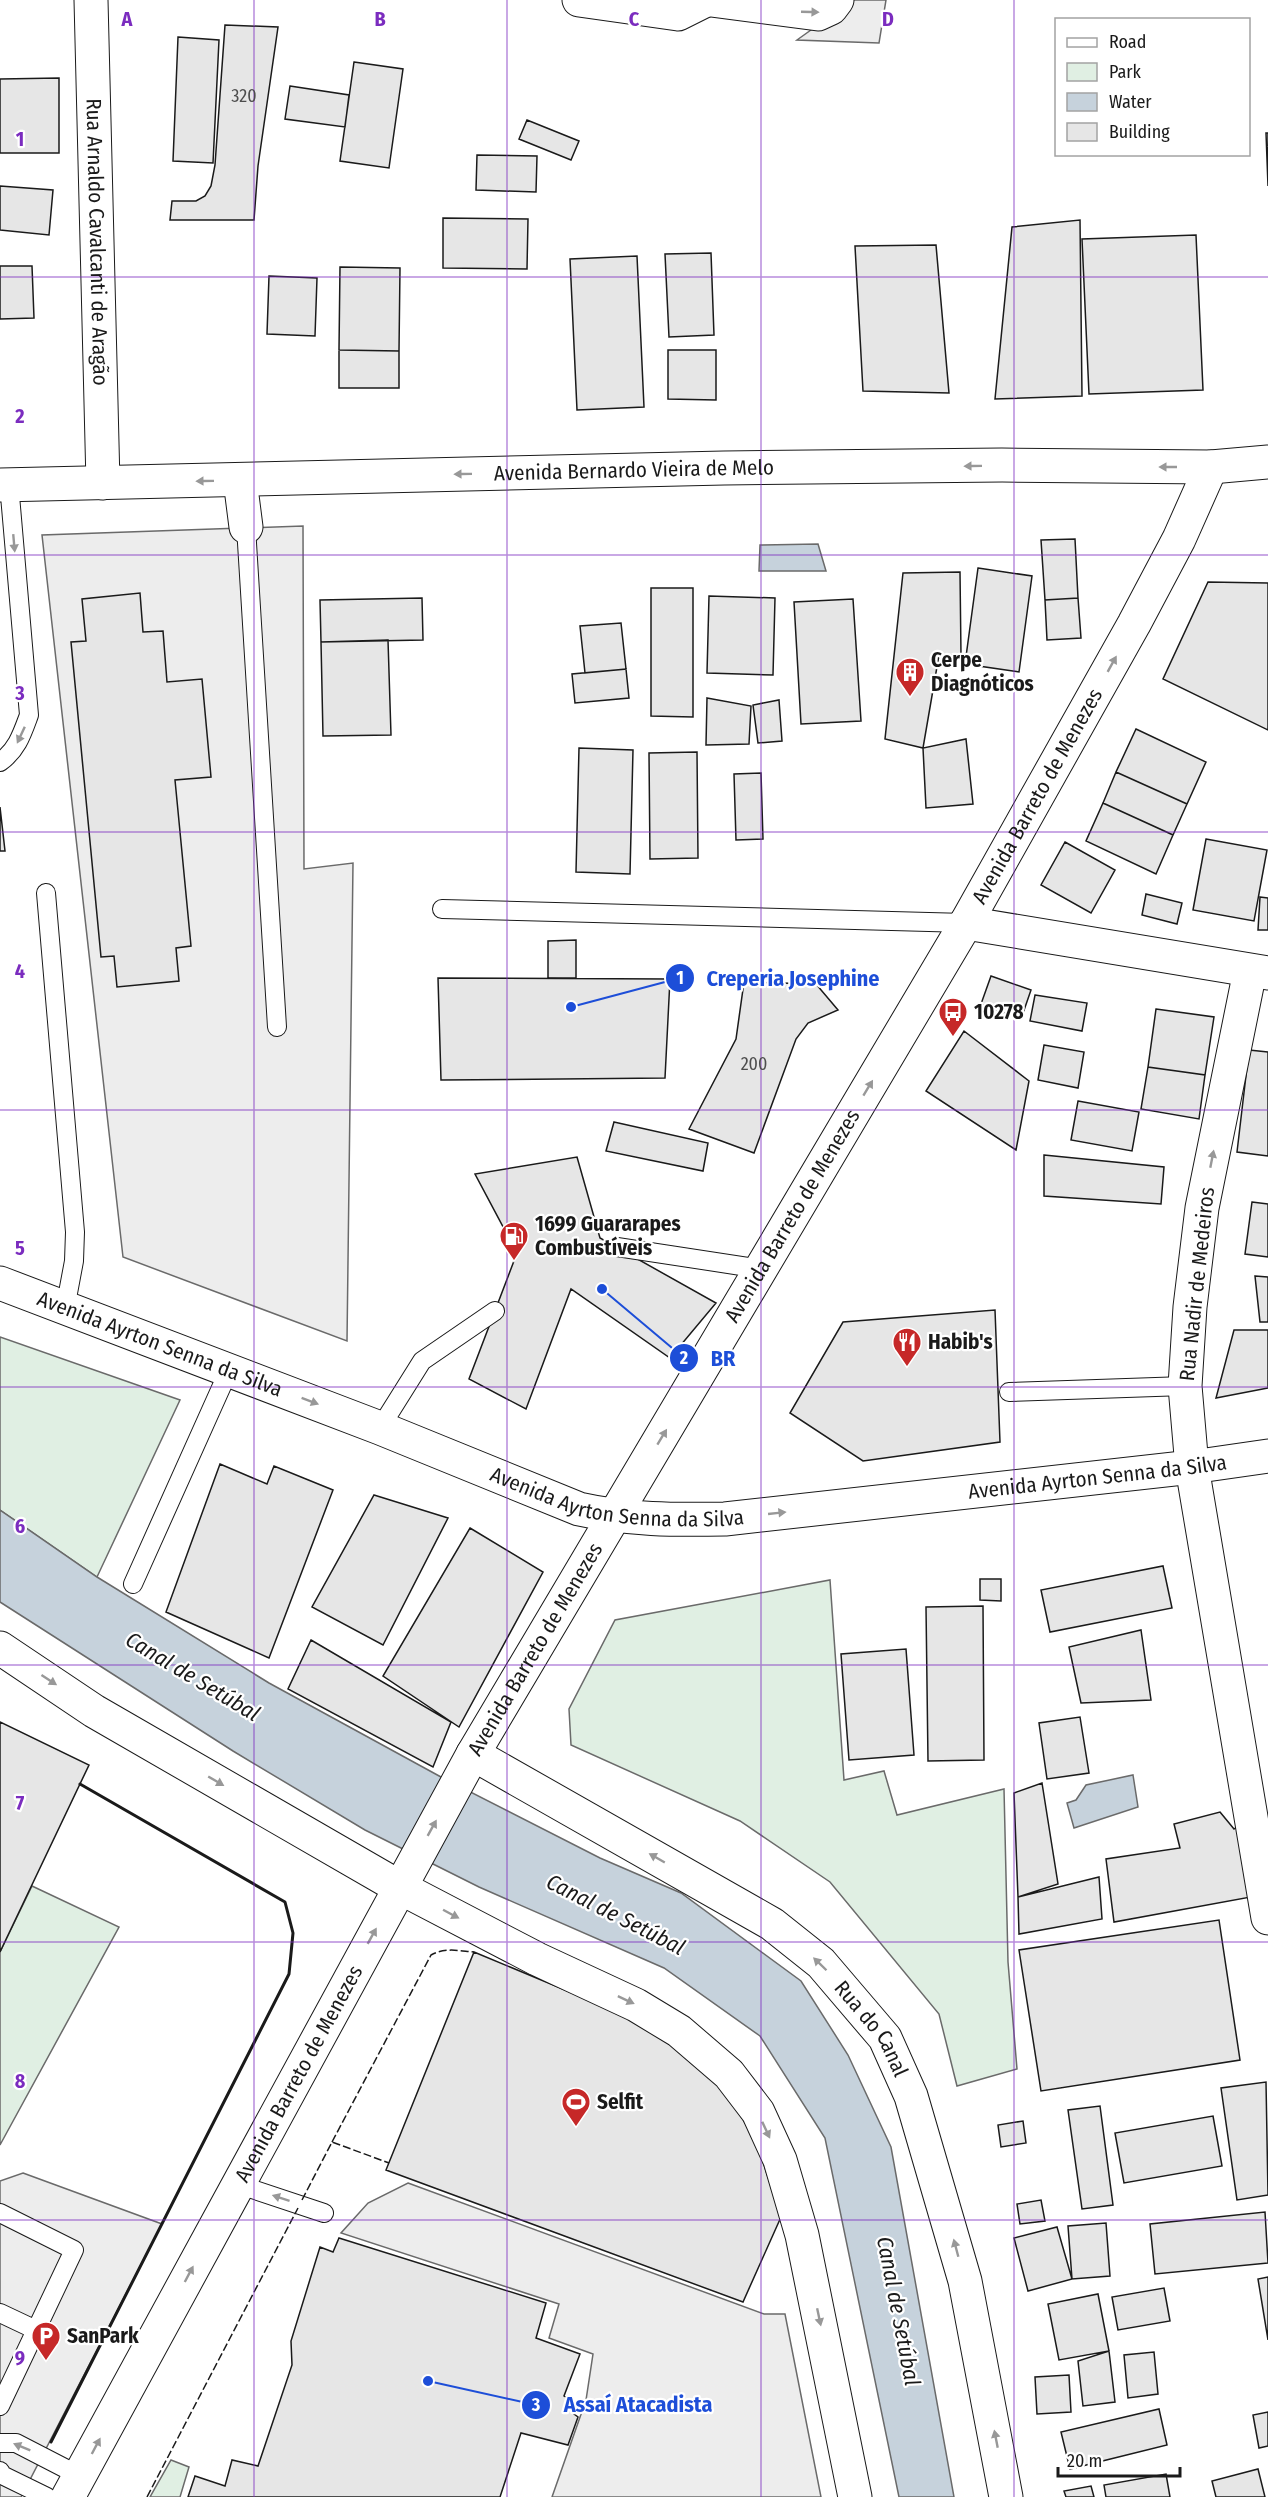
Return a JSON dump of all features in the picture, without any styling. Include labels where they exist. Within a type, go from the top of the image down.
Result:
[{"type":"main road","name":"Rua Arnaldo Cavalcanti de Aragão","points":[[91,0],[102,483]]},
{"type":"main road","points":[[579,0],[678,15],[706,0]]},
{"type":"main road","points":[[711,0],[818,14],[831,8],[837,0]]},
{"type":"main road","name":"Avenida Bernardo Vieira de Melo","points":[[4,484],[712,468],[1002,465],[1211,467],[1268,462]]},
{"type":"main road","name":"Avenida Barreto de Menezes","points":[[74,2486],[473,1754],[966,924],[1134,624],[1179,539],[1211,467]]},
{"type":"main road","points":[[240,480],[246,527]]},
{"type":"main road","points":[[966,924],[1259,972]]},
{"type":"main road","name":"Rua Nadir de Medeiros","points":[[1259,972],[1202,1208],[1190,1307],[1185,1386],[1192,1467],[1268,1918]]},
{"type":"main road","name":"Avenida Ayrton Senna da Silva","points":[[0,1282],[65,1309],[380,1428],[579,1509],[614,1516],[670,1520],[725,1519],[1192,1467],[1268,1456]]},
{"type":"main road","points":[[0,1648],[94,1711],[403,1880],[537,1959],[636,2005],[679,2031],[729,2074],[758,2112],[780,2160],[802,2235],[855,2497]]},
{"type":"main road","name":"Rua do Canal","points":[[473,1754],[772,1924],[820,1963],[885,2038],[911,2096],[965,2281],[1006,2497]]},
{"type":"lane","points":[[0,762],[10,754],[21,738],[29,715],[4,484]]},
{"type":"lane","points":[[246,527],[277,1027]]},
{"type":"lane","points":[[46,893],[75,1232],[74,1261],[65,1309]]},
{"type":"lane","points":[[442,909],[966,924]]},
{"type":"lane","points":[[617,1247],[761,1269]]},
{"type":"lane","points":[[380,1428],[422,1361],[495,1311]]},
{"type":"lane","points":[[133,1584],[229,1370]]},
{"type":"lane","points":[[1009,1392],[1185,1386]]},
{"type":"lane","points":[[237,2184],[324,2213]]},
{"type":"lane","points":[[0,2213],[74,2250],[0,2406]]},
{"type":"lane","points":[[0,2313],[36,2330]]},
{"type":"lane","points":[[0,2443],[16,2443],[74,2486]]},
{"type":"lane","points":[[0,2471],[2,2475],[47,2497]]},
{"type":"green space","points":[[0,1337],[180,1400],[97,1577],[0,1510]]},
{"type":"green space","points":[[830,1580],[844,1780],[884,1771],[897,1815],[1004,1789],[1008,1962],[1017,2069],[957,2086],[939,2014],[830,1882],[740,1821],[571,1745],[569,1709],[615,1620]]},
{"type":"green space","points":[[32,1886],[119,1927],[0,2145],[0,1952]]},
{"type":"green space","points":[[171,2460],[189,2467],[180,2497],[150,2497]]},
{"type":"shaded area","points":[[847,0],[886,0],[879,43],[797,40],[843,7]]},
{"type":"shaded area","points":[[303,526],[304,869],[353,863],[347,1341],[123,1257],[42,535]]},
{"type":"shaded area","name":"SanPark","points":[[23,2173],[162,2224],[21,2497],[0,2497],[0,2181]]},
{"type":"shaded area","points":[[408,2183],[764,2314],[785,2314],[821,2497],[552,2497],[586,2400],[593,2354],[549,2338],[559,2304],[341,2233],[368,2203]]},
{"type":"water","points":[[818,544],[826,571],[759,571],[760,545]]},
{"type":"water","name":"Canal de Setúbal","points":[[0,1510],[97,1577],[269,1683],[441,1777],[600,1858],[681,1893],[801,1981],[848,2055],[891,2147],[954,2497],[899,2497],[825,2138],[760,2036],[664,1968],[479,1887],[365,1830],[233,1751],[0,1602]]},
{"type":"water","points":[[1133,1775],[1138,1807],[1074,1828],[1067,1803],[1076,1800],[1086,1785]]},
{"type":"building","points":[[225,25],[278,27],[258,166],[254,220],[170,220],[172,201],[196,201],[205,196],[211,186],[215,165]]},
{"type":"building","points":[[178,37],[219,40],[213,163],[173,161]]},
{"type":"building","points":[[354,62],[403,69],[389,168],[340,161]]},
{"type":"building","points":[[59,78],[59,153],[0,153],[0,79]]},
{"type":"building","points":[[290,86],[349,95],[345,127],[285,119]]},
{"type":"building","points":[[527,120],[579,141],[571,160],[519,139]]},
{"type":"building","points":[[1266,133],[1268,133],[1268,186]]},
{"type":"building","points":[[477,155],[537,156],[536,192],[476,190]]},
{"type":"building","points":[[0,186],[53,190],[49,235],[0,230]]},
{"type":"building","points":[[443,218],[528,219],[527,269],[443,268]]},
{"type":"building","points":[[1080,220],[1082,396],[995,399],[1012,227]]},
{"type":"building","points":[[1196,235],[1203,390],[1089,394],[1082,239]]},
{"type":"building","points":[[936,245],[949,393],[863,391],[855,246]]},
{"type":"building","points":[[711,253],[714,335],[669,337],[665,254]]},
{"type":"building","points":[[637,256],[644,407],[577,410],[570,259]]},
{"type":"building","points":[[0,266],[32,266],[34,318],[0,319]]},
{"type":"building","points":[[340,267],[400,268],[399,351],[339,350]]},
{"type":"building","points":[[269,276],[317,278],[315,336],[267,334]]},
{"type":"building","points":[[339,350],[399,351],[399,388],[339,388]]},
{"type":"building","points":[[668,350],[716,350],[716,400],[668,399]]},
{"type":"building","points":[[1075,539],[1078,598],[1045,600],[1041,540]]},
{"type":"building","points":[[978,568],[1032,576],[1019,672],[965,664]]},
{"type":"building","name":"Cerpe Diagnóticos","points":[[960,572],[961,655],[939,655],[923,748],[885,739],[903,573]]},
{"type":"building","points":[[1208,582],[1268,583],[1268,730],[1163,679]]},
{"type":"building","points":[[651,588],[693,588],[693,717],[651,716]]},
{"type":"building","points":[[140,593],[143,632],[163,631],[167,682],[202,679],[211,777],[175,780],[191,946],[176,948],[179,981],[117,987],[114,956],[101,957],[71,642],[86,641],[82,599]]},
{"type":"building","points":[[709,596],[775,598],[773,675],[707,673]]},
{"type":"building","points":[[422,598],[423,640],[321,642],[320,600]]},
{"type":"building","points":[[1078,598],[1081,638],[1047,640],[1045,600]]},
{"type":"building","points":[[853,599],[861,721],[801,724],[794,602]]},
{"type":"building","points":[[621,623],[626,669],[585,673],[580,626]]},
{"type":"building","points":[[388,640],[391,735],[323,736],[321,642]]},
{"type":"building","points":[[626,669],[629,698],[575,703],[572,674]]},
{"type":"building","points":[[707,698],[751,706],[749,744],[706,745]]},
{"type":"building","points":[[779,700],[782,741],[758,743],[753,705]]},
{"type":"building","points":[[1136,729],[1206,762],[1187,804],[1116,772]]},
{"type":"building","points":[[966,739],[973,804],[926,808],[923,748]]},
{"type":"building","points":[[579,748],[633,750],[630,874],[576,872]]},
{"type":"building","points":[[697,752],[698,858],[650,859],[649,753]]},
{"type":"building","points":[[1116,772],[1187,804],[1173,835],[1103,803]]},
{"type":"building","points":[[761,773],[763,839],[736,840],[734,774]]},
{"type":"building","points":[[1103,803],[1173,835],[1156,874],[1086,841]]},
{"type":"building","points":[[0,807],[5,851],[0,851]]},
{"type":"building","points":[[1206,839],[1267,850],[1254,921],[1193,910]]},
{"type":"building","points":[[1065,842],[1115,870],[1091,913],[1041,885]]},
{"type":"building","points":[[1146,894],[1182,903],[1177,924],[1142,915]]},
{"type":"building","points":[[1260,897],[1268,898],[1268,930],[1258,930]]},
{"type":"building","points":[[576,940],[576,978],[548,978],[548,941]]},
{"type":"building","points":[[991,976],[1031,990],[1021,1019],[981,1004]]},
{"type":"building","points":[[438,978],[670,979],[665,1078],[441,1080]]},
{"type":"building","points":[[744,982],[816,984],[838,1010],[808,1023],[796,1039],[754,1153],[689,1129],[736,1039]]},
{"type":"building","points":[[1035,995],[1087,1003],[1082,1031],[1030,1021]]},
{"type":"building","points":[[1156,1009],[1214,1017],[1205,1075],[1148,1067]]},
{"type":"building","points":[[964,1031],[1029,1081],[1016,1150],[926,1091]]},
{"type":"building","points":[[1044,1045],[1084,1052],[1078,1088],[1038,1080]]},
{"type":"building","points":[[1249,1050],[1268,1052],[1268,1156],[1237,1152]]},
{"type":"building","points":[[1148,1067],[1205,1075],[1199,1119],[1141,1109]]},
{"type":"building","points":[[1078,1101],[1139,1112],[1132,1151],[1071,1140]]},
{"type":"building","points":[[614,1122],[708,1143],[703,1171],[606,1151]]},
{"type":"building","points":[[1044,1155],[1164,1167],[1161,1204],[1044,1196]]},
{"type":"building","points":[[577,1157],[600,1238],[716,1303],[670,1358],[571,1289],[526,1409],[469,1379],[517,1253],[475,1174]]},
{"type":"building","points":[[1252,1202],[1268,1204],[1268,1257],[1245,1254]]},
{"type":"building","points":[[1255,1276],[1268,1277],[1268,1322],[1260,1322]]},
{"type":"building","name":"Habib's","points":[[995,1310],[1000,1442],[863,1461],[790,1413],[843,1322]]},
{"type":"building","points":[[1234,1330],[1268,1330],[1268,1388],[1216,1398]]},
{"type":"building","points":[[220,1464],[267,1484],[274,1466],[333,1490],[269,1658],[166,1612]]},
{"type":"building","points":[[374,1495],[448,1518],[383,1645],[312,1607]]},
{"type":"building","points":[[470,1528],[543,1572],[459,1727],[383,1676]]},
{"type":"building","points":[[1163,1566],[1172,1608],[1050,1632],[1041,1590]]},
{"type":"building","points":[[980,1579],[1001,1579],[1001,1601],[980,1600]]},
{"type":"building","points":[[983,1606],[984,1760],[928,1761],[926,1607]]},
{"type":"building","points":[[1141,1630],[1151,1700],[1081,1703],[1069,1647]]},
{"type":"building","points":[[311,1640],[451,1722],[433,1767],[288,1689]]},
{"type":"building","points":[[906,1649],[914,1755],[849,1760],[841,1654]]},
{"type":"building","points":[[1080,1717],[1089,1773],[1047,1779],[1039,1723]]},
{"type":"building","points":[[0,1722],[89,1765],[0,1952]]},
{"type":"building","points":[[1042,1783],[1058,1884],[1018,1897],[1014,1793]]},
{"type":"building","points":[[1220,1812],[1234,1829],[1241,1824],[1251,1897],[1114,1922],[1106,1859],[1180,1848],[1174,1824]]},
{"type":"building","points":[[1099,1877],[1102,1919],[1019,1934],[1018,1897]]},
{"type":"building","points":[[1219,1920],[1240,2060],[1041,2091],[1019,1950]]},
{"type":"building","name":"Selfit","points":[[474,1952],[654,2027],[722,2086],[756,2140],[781,2217],[743,2302],[386,2170]]},
{"type":"building","points":[[1266,2082],[1268,2195],[1237,2200],[1221,2088]]},
{"type":"building","points":[[1100,2106],[1113,2205],[1082,2209],[1068,2110]]},
{"type":"building","points":[[1213,2116],[1222,2166],[1124,2183],[1115,2133]]},
{"type":"building","points":[[1023,2121],[1026,2143],[1001,2147],[998,2125]]},
{"type":"building","points":[[1041,2200],[1045,2221],[1020,2224],[1017,2204]]},
{"type":"building","points":[[1265,2212],[1268,2263],[1155,2274],[1150,2224]]},
{"type":"building","points":[[1106,2223],[1110,2276],[1072,2279],[1068,2226]]},
{"type":"building","points":[[1057,2227],[1072,2279],[1028,2291],[1014,2238]]},
{"type":"building","points":[[339,2238],[546,2303],[536,2338],[580,2354],[564,2396],[578,2404],[574,2414],[578,2417],[568,2445],[521,2433],[500,2497],[188,2497],[195,2476],[225,2486],[232,2460],[258,2466],[292,2365],[291,2341],[320,2247],[333,2252]]},
{"type":"building","points":[[1268,2277],[1268,2340],[1258,2279]]},
{"type":"building","points":[[1164,2288],[1170,2321],[1118,2330],[1112,2297]]},
{"type":"building","points":[[1098,2294],[1109,2351],[1059,2360],[1048,2304]]},
{"type":"building","points":[[1109,2351],[1115,2402],[1083,2406],[1078,2361]]},
{"type":"building","points":[[1154,2352],[1158,2394],[1128,2398],[1124,2355]]},
{"type":"building","points":[[1069,2375],[1071,2412],[1037,2414],[1035,2377]]},
{"type":"building","points":[[1159,2409],[1167,2445],[1070,2469],[1061,2432]]},
{"type":"building","points":[[1268,2412],[1268,2446],[1259,2448],[1253,2415]]},
{"type":"building","points":[[1258,2469],[1265,2497],[1216,2497],[1212,2481]]},
{"type":"building","points":[[1166,2474],[1170,2497],[1106,2497],[1104,2485]]},
{"type":"building","points":[[1091,2486],[1094,2497],[1066,2497],[1064,2491]]},
{"type":"fence","points":[[332,2142],[431,1955],[447,1950],[474,1952]]},
{"type":"fence","points":[[302,2200],[332,2142],[389,2163]]},
{"type":"fence","points":[[147,2497],[298,2208]]},
{"type":"wall","points":[[51,2442],[289,1974],[293,1933],[285,1902],[80,1784]]},
{"type":"place","name":"Cerpe Diagnóticos","points":[[910,698]]},
{"type":"place","name":"Creperia Josephine","points":[[571,1007]]},
{"type":"place","name":"10278","points":[[953,1038]]},
{"type":"place","name":"1699 Guararapes Combustíveis","points":[[514,1262]]},
{"type":"place","name":"BR","points":[[602,1289]]},
{"type":"place","name":"Habib's","points":[[907,1368]]},
{"type":"place","name":"Selfit","points":[[576,2128]]},
{"type":"place","name":"SanPark","points":[[46,2362]]},
{"type":"place","name":"Assaí Atacadista","points":[[428,2381]]}]
